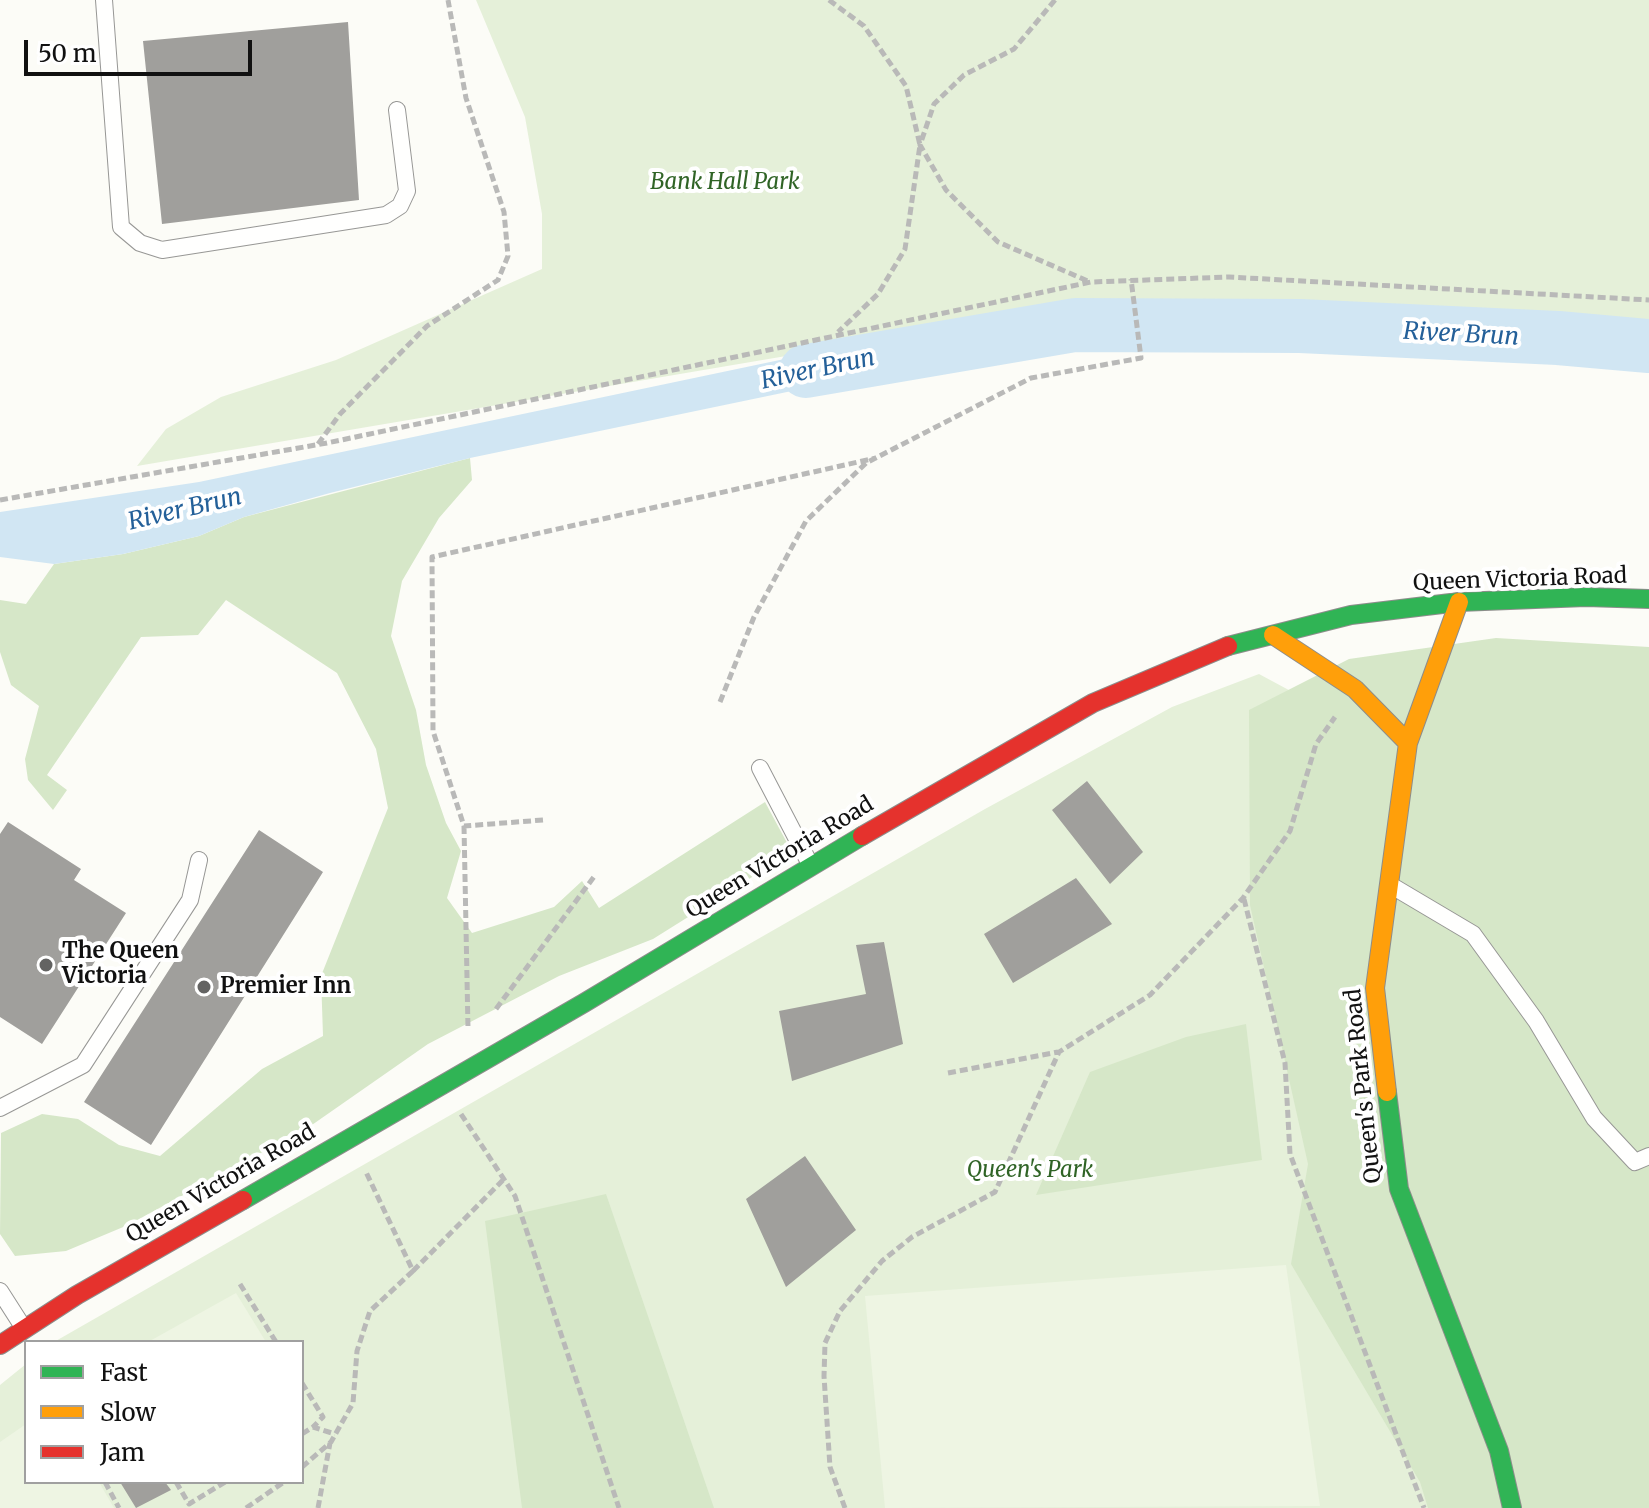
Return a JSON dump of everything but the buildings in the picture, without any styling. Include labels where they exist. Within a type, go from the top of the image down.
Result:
[{"type":"main road","name":"Queen Victoria Road","points":[[0,1345],[23,1328],[584,1003],[964,774],[1093,703],[1218,649],[1351,615],[1459,602],[1586,597],[1649,599]]},
{"type":"main road","name":"Queen's Park Road","points":[[1459,602],[1408,743],[1375,988],[1399,1189],[1499,1451],[1512,1508]]},
{"type":"main road","points":[[1273,635],[1355,689],[1408,743]]},
{"type":"lane","points":[[104,0],[121,227],[140,243],[162,250],[386,215],[400,206],[407,191],[397,110]]},
{"type":"lane","points":[[760,768],[812,867]]},
{"type":"lane","points":[[0,1108],[83,1065],[190,900],[199,860]]},
{"type":"lane","points":[[1387,883],[1473,934],[1536,1021],[1594,1118],[1635,1162],[1649,1156]]},
{"type":"lane","points":[[0,1291],[23,1328]]},
{"type":"path","points":[[318,444],[340,414],[427,326],[498,280],[508,256],[504,212],[466,98],[448,0]]},
{"type":"path","points":[[829,0],[864,26],[906,86],[920,145],[946,190],[998,242],[1091,282]]},
{"type":"path","points":[[838,333],[878,294],[905,249],[920,145],[934,104],[964,75],[1014,49],[1055,0]]},
{"type":"path","points":[[0,500],[318,444],[1091,282],[1229,277],[1649,300]]},
{"type":"path","points":[[720,702],[754,617],[806,521],[866,463],[1031,378],[1141,358],[1131,279]]},
{"type":"path","points":[[468,1030],[464,826],[433,731],[432,557],[876,458]]},
{"type":"path","points":[[948,1073],[1059,1052],[1150,995],[1243,898],[1290,831],[1316,744],[1355,689]]},
{"type":"path","points":[[464,826],[543,820]]},
{"type":"path","points":[[487,1021],[596,874]]},
{"type":"path","points":[[1243,898],[1285,1063],[1290,1154],[1424,1508]]},
{"type":"path","points":[[845,1508],[830,1467],[824,1376],[825,1343],[840,1311],[882,1261],[912,1237],[995,1192],[1059,1052]]},
{"type":"path","points":[[441,1084],[515,1196],[619,1508]]},
{"type":"path","points":[[350,1138],[413,1271]]},
{"type":"path","points":[[318,1508],[331,1442],[353,1403],[357,1351],[370,1311],[504,1179]]},
{"type":"path","points":[[240,1284],[275,1340]]},
{"type":"path","points":[[304,1386],[323,1417],[304,1433]]},
{"type":"path","points":[[313,1427],[335,1434]]},
{"type":"path","points":[[304,1465],[331,1442]]},
{"type":"path","points":[[106,1484],[119,1508]]},
{"type":"path","points":[[177,1484],[189,1504],[222,1484]]},
{"type":"path","points":[[246,1508],[281,1484]]},
{"type":"green space","name":"Bank Hall Park","points":[[476,0],[1649,0],[1649,330],[1157,301],[1093,304],[137,466],[166,429],[221,397],[336,360],[542,269],[542,214],[525,117]]},
{"type":"green space","points":[[470,458],[472,480],[439,518],[402,581],[391,636],[416,710],[426,765],[446,823],[461,851],[447,898],[472,933],[554,907],[582,881],[599,908],[765,802],[792,852],[653,939],[559,976],[428,1044],[309,1127],[128,1225],[66,1251],[15,1256],[0,1234],[1,1133],[42,1114],[78,1119],[119,1145],[160,1156],[262,1069],[323,1036],[321,976],[388,808],[376,749],[337,673],[226,600],[198,635],[141,637],[47,775],[67,790],[53,810],[28,780],[25,759],[39,706],[11,685],[0,652],[0,600],[26,604],[54,564],[123,554],[199,536],[244,517]]},
{"type":"green space","points":[[1496,638],[1649,647],[1649,1508],[1428,1508],[1420,1482],[1291,1264],[1308,1164],[1250,905],[1249,710],[1349,659]]},
{"type":"green space","name":"Queen's Park","points":[[1259,674],[1326,710],[1473,1508],[0,1508],[0,1385],[24,1366],[24,1484],[304,1484],[304,1340],[57,1340],[985,809],[1172,707]]},
{"type":"green space","points":[[1246,1024],[1262,1160],[1036,1195],[1090,1072],[1186,1037]]},
{"type":"green space","points":[[606,1194],[714,1508],[522,1508],[485,1221]]},
{"type":"green space","points":[[1286,1265],[1320,1506],[885,1508],[865,1296]]},
{"type":"green space","points":[[236,1293],[265,1340],[152,1340]]},
{"type":"green space","points":[[24,1425],[24,1484],[100,1484],[114,1508],[0,1508],[0,1442]]},
{"type":"water","points":[[875,340],[883,372],[470,458],[330,493],[244,517],[199,536],[123,554],[54,564],[0,557],[0,512],[199,482]]},
{"type":"waterway","name":"River Brun","points":[[806,371],[1075,325],[1300,326],[1558,338],[1649,346]]},
{"type":"traffic: fast","points":[[1228,646],[1351,615],[1459,602],[1586,597],[1649,599]]},
{"type":"traffic: fast","points":[[243,1200],[584,1003],[862,836]]},
{"type":"traffic: fast","points":[[1387,1092],[1399,1189],[1499,1451],[1512,1508]]},
{"type":"traffic: slow","points":[[1387,1092],[1375,988],[1408,743],[1459,602]]},
{"type":"traffic: slow","points":[[1273,635],[1355,689],[1408,743]]},
{"type":"traffic: jam","points":[[862,836],[1093,703],[1228,646]]},
{"type":"traffic: jam","points":[[0,1345],[77,1295],[243,1200]]},
{"type":"place","name":"The Queen Victoria","points":[[46,965]]},
{"type":"place","name":"Premier Inn","points":[[204,987]]}]
